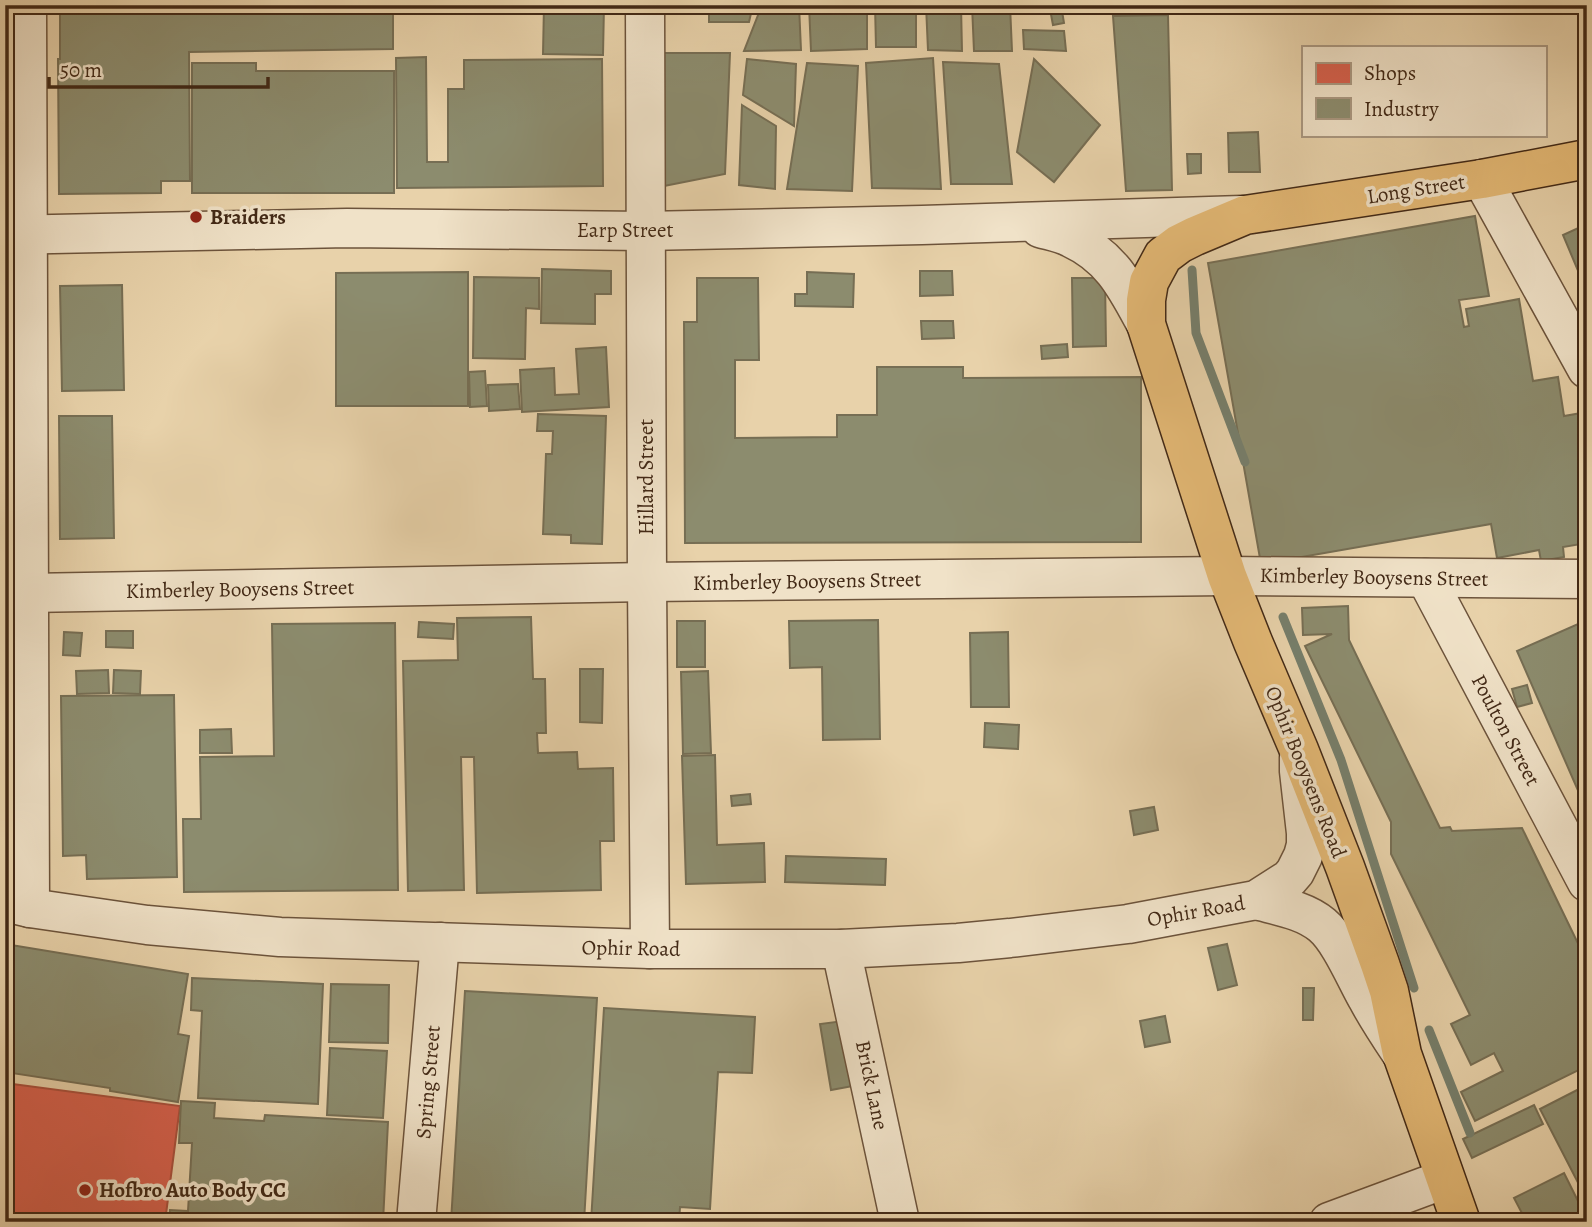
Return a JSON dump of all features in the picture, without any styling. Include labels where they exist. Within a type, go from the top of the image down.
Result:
[{"type":"main road","name":"Long Street","points":[[1146,324],[1149,282],[1163,256],[1195,236],[1245,215],[1482,179],[1587,159]]},
{"type":"main road","name":"Ophir Booysens Road","points":[[1146,324],[1227,576],[1299,750],[1380,964],[1389,991],[1402,1054],[1461,1222]]},
{"type":"street","points":[[18,905],[28,593],[17,235],[27,5]]},
{"type":"street","name":"Hillard Street","points":[[645,5],[650,949]]},
{"type":"street","points":[[1482,179],[1587,369]]},
{"type":"street","name":"Earp Street","points":[[17,235],[347,228],[645,231],[1245,215]]},
{"type":"street","points":[[1021,222],[1070,237],[1095,252],[1117,272],[1146,324]]},
{"type":"street","name":"Kimberley Booysens Street","points":[[28,593],[646,582],[1227,576],[1587,579]]},
{"type":"street","name":"Poulton Street","points":[[1426,578],[1587,882]]},
{"type":"street","points":[[1256,900],[1289,879],[1303,856],[1306,833],[1299,750]]},
{"type":"street","points":[[1256,900],[1287,908],[1324,926],[1402,1054]]},
{"type":"street","name":"Ophir Road","points":[[18,905],[147,925],[280,937],[650,949],[841,948],[958,943],[1128,924],[1256,900]]},
{"type":"street","name":"Spring Street","points":[[416,1222],[440,942]]},
{"type":"street","name":"Brick Lane","points":[[841,948],[900,1222]]},
{"type":"street","points":[[1329,1222],[1445,1179]]},
{"type":"building: Shops","points":[[5,1083],[180,1106],[165,1222],[74,1222],[5,1213]]},
{"type":"building: Industry","points":[[60,5],[393,5],[393,49],[189,52],[190,181],[161,181],[161,193],[59,194]]},
{"type":"building: Industry","points":[[544,5],[604,5],[603,55],[543,54]]},
{"type":"building: Industry","points":[[709,5],[753,5],[749,22],[709,22]]},
{"type":"building: Industry","points":[[762,5],[799,5],[801,50],[744,51]]},
{"type":"building: Industry","points":[[809,5],[867,5],[867,49],[811,51]]},
{"type":"building: Industry","points":[[875,5],[916,5],[916,47],[876,47]]},
{"type":"building: Industry","points":[[926,5],[961,5],[962,51],[928,50]]},
{"type":"building: Industry","points":[[972,5],[1010,5],[1012,51],[974,51]]},
{"type":"building: Industry","points":[[1023,5],[1061,5],[1064,23],[1053,25],[1050,9],[1024,12]]},
{"type":"building: Industry","points":[[1168,15],[1172,190],[1126,191],[1113,16]]},
{"type":"building: Industry","points":[[1023,30],[1064,31],[1066,51],[1024,49]]},
{"type":"building: Industry","points":[[664,53],[730,53],[725,174],[664,186]]},
{"type":"building: Industry","points":[[426,57],[427,162],[448,162],[448,89],[464,89],[464,60],[602,59],[603,186],[397,188],[396,58]]},
{"type":"building: Industry","points":[[933,58],[941,189],[872,188],[866,63]]},
{"type":"building: Industry","points":[[747,59],[796,64],[794,126],[743,95]]},
{"type":"building: Industry","points":[[1034,59],[1100,125],[1054,182],[1017,152]]},
{"type":"building: Industry","points":[[943,62],[999,64],[1012,184],[951,184]]},
{"type":"building: Industry","points":[[192,63],[256,63],[256,71],[394,71],[394,193],[192,193]]},
{"type":"building: Industry","points":[[807,63],[858,66],[852,191],[787,189]]},
{"type":"building: Industry","points":[[742,105],[776,126],[775,189],[739,185]]},
{"type":"building: Industry","points":[[1258,132],[1260,172],[1229,172],[1228,133]]},
{"type":"building: Industry","points":[[1187,154],[1201,154],[1201,173],[1188,174]]},
{"type":"building: Industry","points":[[1475,216],[1489,296],[1459,300],[1464,327],[1469,326],[1466,309],[1519,299],[1533,381],[1558,377],[1564,416],[1587,412],[1587,543],[1563,547],[1564,557],[1541,561],[1539,550],[1497,558],[1491,524],[1261,564],[1208,263]]},
{"type":"building: Industry","points":[[1587,224],[1587,292],[1563,235]]},
{"type":"building: Industry","points":[[542,269],[611,271],[611,294],[595,294],[595,324],[541,323]]},
{"type":"building: Industry","points":[[920,271],[952,271],[953,295],[920,296]]},
{"type":"building: Industry","points":[[468,272],[468,406],[336,406],[336,273]]},
{"type":"building: Industry","points":[[807,272],[854,274],[853,307],[795,306],[795,294],[807,294]]},
{"type":"building: Industry","points":[[474,277],[539,278],[539,309],[526,308],[525,359],[473,358]]},
{"type":"building: Industry","points":[[697,278],[758,278],[759,360],[735,360],[735,438],[837,437],[837,415],[877,415],[877,367],[963,367],[963,378],[1141,377],[1141,542],[685,543],[684,322],[697,322]]},
{"type":"building: Industry","points":[[1072,278],[1105,278],[1106,346],[1073,347]]},
{"type":"building: Industry","points":[[122,285],[124,390],[62,391],[60,286]]},
{"type":"building: Industry","points":[[921,321],[953,321],[954,338],[922,339]]},
{"type":"building: Industry","points":[[1067,344],[1068,357],[1042,359],[1041,346]]},
{"type":"building: Industry","points":[[606,347],[609,407],[522,412],[520,370],[554,368],[555,395],[579,394],[576,349]]},
{"type":"building: Industry","points":[[485,371],[487,406],[470,407],[469,372]]},
{"type":"building: Industry","points":[[518,384],[520,409],[489,411],[488,385]]},
{"type":"building: Industry","points":[[538,414],[606,416],[602,544],[571,543],[571,535],[543,534],[546,454],[552,454],[553,431],[537,431]]},
{"type":"building: Industry","points":[[59,416],[112,416],[114,538],[60,539]]},
{"type":"building: Industry","points":[[1348,606],[1349,640],[1440,828],[1450,827],[1452,831],[1522,828],[1587,962],[1587,1066],[1475,1121],[1461,1092],[1503,1071],[1494,1053],[1471,1065],[1451,1024],[1470,1015],[1391,854],[1391,822],[1305,646],[1332,634],[1303,635],[1302,608]]},
{"type":"building: Industry","points":[[531,617],[533,679],[545,679],[546,733],[537,733],[538,753],[577,752],[578,769],[613,768],[614,841],[600,841],[601,890],[477,893],[474,757],[461,757],[464,890],[408,891],[403,661],[458,660],[457,618]]},
{"type":"building: Industry","points":[[878,620],[880,739],[823,740],[822,667],[790,668],[789,621]]},
{"type":"building: Industry","points":[[677,621],[705,621],[705,667],[677,667]]},
{"type":"building: Industry","points":[[419,622],[454,624],[453,639],[418,637]]},
{"type":"building: Industry","points":[[395,623],[398,890],[184,892],[183,819],[201,819],[200,757],[274,756],[272,624]]},
{"type":"building: Industry","points":[[1578,624],[1587,642],[1587,811],[1517,651]]},
{"type":"building: Industry","points":[[106,631],[133,631],[133,648],[106,647]]},
{"type":"building: Industry","points":[[64,632],[82,633],[80,656],[63,655]]},
{"type":"building: Industry","points":[[1008,632],[1009,707],[971,707],[970,633]]},
{"type":"building: Industry","points":[[580,669],[603,669],[602,723],[580,722]]},
{"type":"building: Industry","points":[[108,670],[109,693],[77,694],[76,671]]},
{"type":"building: Industry","points":[[114,670],[141,671],[140,694],[113,693]]},
{"type":"building: Industry","points":[[708,671],[711,753],[683,754],[681,672]]},
{"type":"building: Industry","points":[[1527,685],[1532,703],[1517,707],[1512,689]]},
{"type":"building: Industry","points":[[174,695],[177,877],[87,879],[86,855],[63,856],[61,696]]},
{"type":"building: Industry","points":[[985,723],[1019,725],[1018,749],[984,747]]},
{"type":"building: Industry","points":[[231,729],[232,753],[200,753],[200,730]]},
{"type":"building: Industry","points":[[715,755],[717,845],[764,843],[765,882],[686,884],[682,756]]},
{"type":"building: Industry","points":[[750,794],[751,804],[732,806],[731,796]]},
{"type":"building: Industry","points":[[1154,807],[1158,830],[1134,835],[1130,811]]},
{"type":"building: Industry","points":[[786,856],[886,859],[885,885],[785,882]]},
{"type":"building: Industry","points":[[5,944],[188,974],[178,1034],[189,1036],[178,1102],[110,1091],[110,1088],[5,1072]]},
{"type":"building: Industry","points":[[1227,944],[1237,985],[1218,990],[1208,948]]},
{"type":"building: Industry","points":[[192,978],[323,984],[318,1104],[198,1098],[202,1011],[191,1010]]},
{"type":"building: Industry","points":[[331,984],[389,985],[388,1043],[329,1042]]},
{"type":"building: Industry","points":[[1303,988],[1314,988],[1313,1020],[1303,1020]]},
{"type":"building: Industry","points":[[465,991],[597,998],[584,1222],[451,1222]]},
{"type":"building: Industry","points":[[604,1008],[755,1017],[752,1073],[718,1072],[710,1209],[680,1207],[679,1222],[591,1222]]},
{"type":"building: Industry","points":[[1165,1016],[1170,1042],[1145,1047],[1140,1021]]},
{"type":"building: Industry","points":[[843,1021],[853,1086],[831,1090],[820,1024]]},
{"type":"building: Industry","points":[[330,1048],[387,1051],[383,1118],[327,1115]]},
{"type":"building: Industry","points":[[1587,1085],[1587,1200],[1540,1109]]},
{"type":"building: Industry","points":[[181,1101],[215,1103],[214,1118],[264,1121],[265,1115],[388,1122],[383,1222],[169,1222],[170,1210],[188,1211],[192,1143],[179,1143]]},
{"type":"building: Industry","points":[[1534,1105],[1543,1124],[1472,1158],[1463,1139]]},
{"type":"building: Industry","points":[[1564,1173],[1587,1222],[1514,1222],[1524,1217],[1514,1198]]},
{"type":"waterway","points":[[1192,270],[1196,333],[1245,462]]},
{"type":"waterway","points":[[1283,617],[1341,760],[1414,988]]},
{"type":"waterway","points":[[1429,1030],[1470,1133]]},
{"type":"place","name":"Braiders","points":[[196,217]]},
{"type":"place","name":"Hofbro Auto Body CC","points":[[85,1190]]}]
